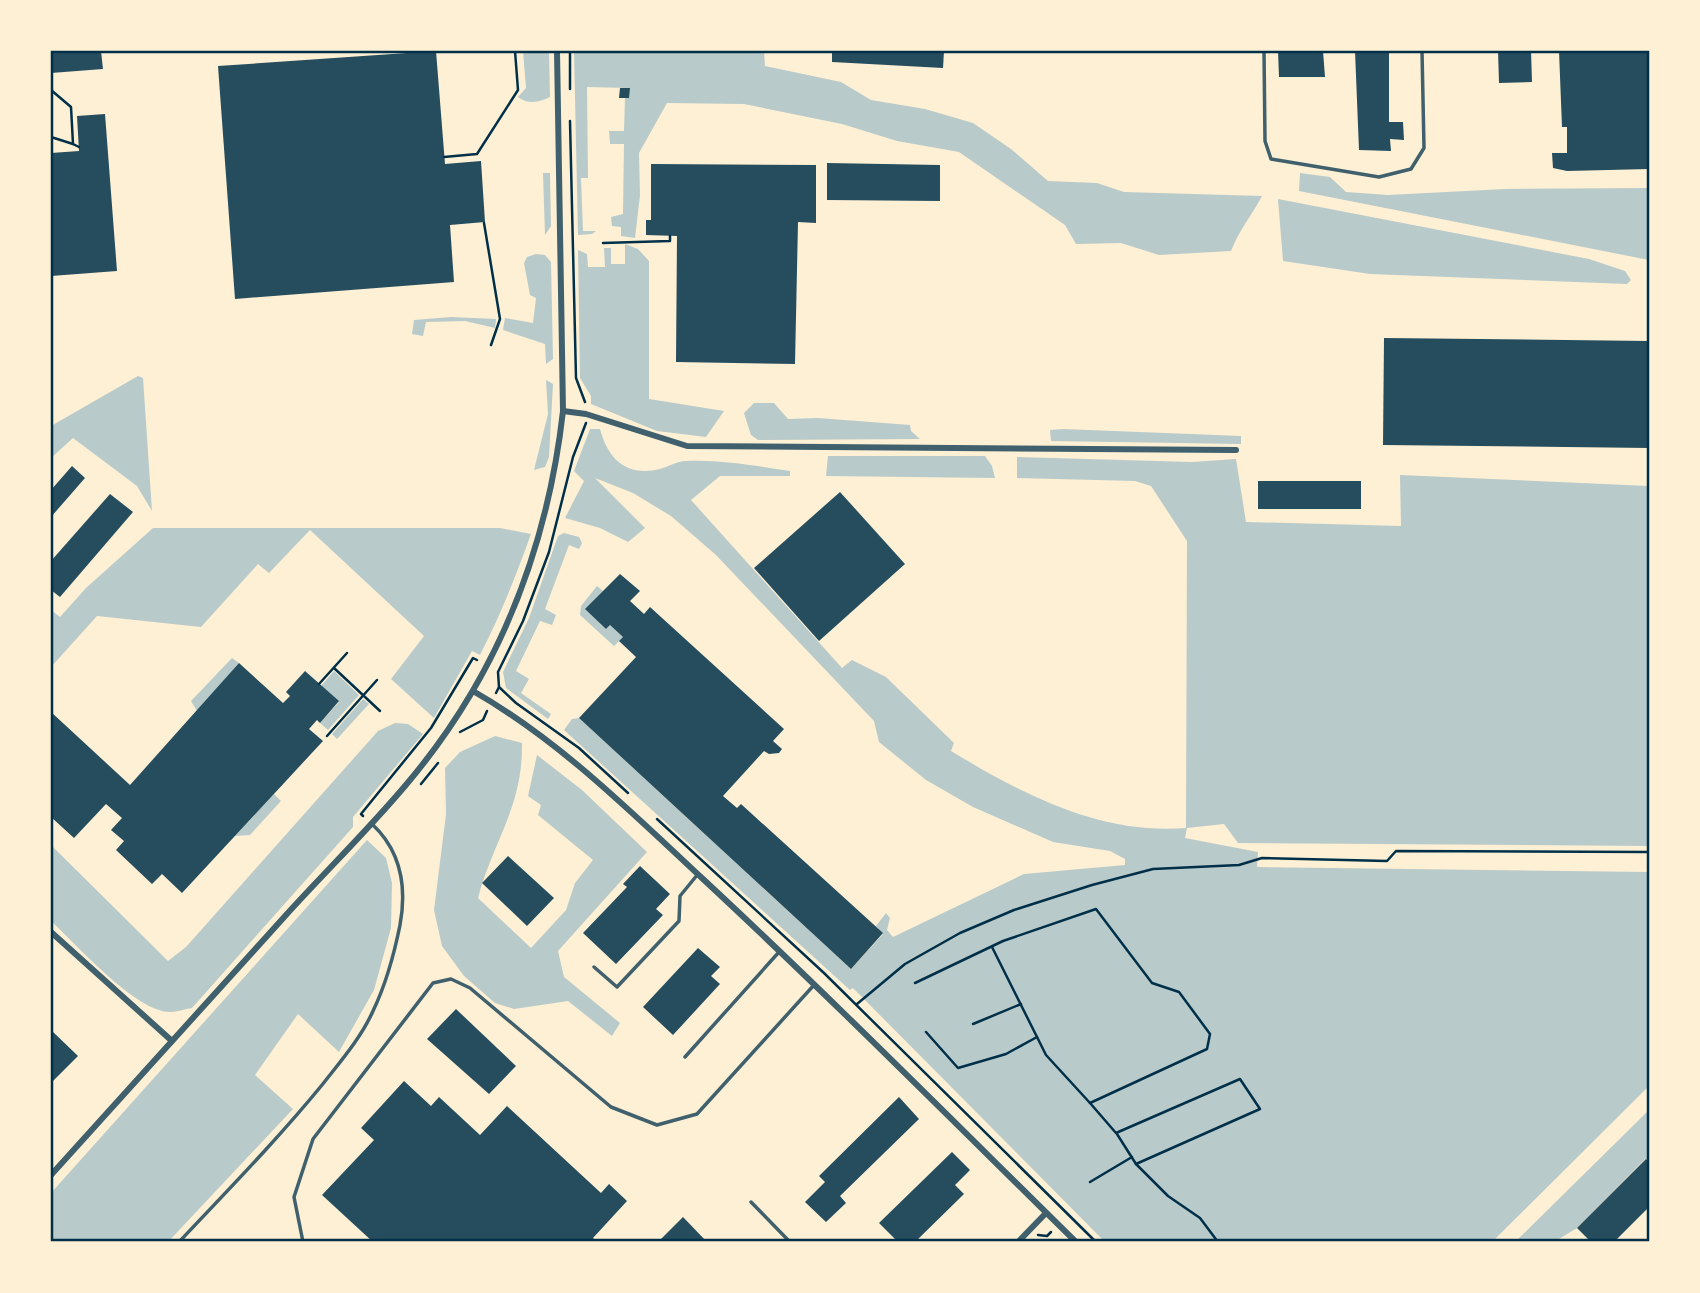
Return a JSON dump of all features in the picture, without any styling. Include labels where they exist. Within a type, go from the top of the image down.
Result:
[{"type":"street","points":[[51,1175],[405,786],[473,691],[520,593],[545,521],[557,465],[563,411],[557,51]]},
{"type":"street","points":[[563,411],[586,414],[687,446],[1236,450]]},
{"type":"street","points":[[473,691],[568,757],[698,874],[816,984],[1076,1242]]},
{"type":"street","points":[[51,932],[172,1041]]},
{"type":"street","points":[[1018,1242],[1046,1213]]},
{"type":"lane","points":[[1264,51],[1265,141],[1271,159],[1379,177],[1411,169],[1424,148],[1422,51]]},
{"type":"lane","points":[[179,1242],[292,1122],[343,1059],[373,1013],[393,959],[404,890],[394,849],[388,838],[370,822]]},
{"type":"lane","points":[[594,967],[617,987],[679,921],[680,896],[698,874]]},
{"type":"lane","points":[[685,1057],[781,951]]},
{"type":"lane","points":[[303,1242],[294,1196],[313,1139],[433,983],[451,979],[470,988],[611,1107],[657,1125],[697,1114],[816,984]]},
{"type":"lane","points":[[751,1202],[790,1242]]},
{"type":"path","points":[[444,157],[477,154],[518,90],[515,51]]},
{"type":"path","points":[[569,51],[570,101]]},
{"type":"path","points":[[51,90],[71,107],[73,144]]},
{"type":"path","points":[[454,740],[469,725],[483,720],[499,687],[498,672],[523,621],[550,551],[573,457],[586,429],[585,398],[576,378],[570,115]]},
{"type":"path","points":[[51,137],[79,147]]},
{"type":"path","points":[[484,223],[500,319],[491,345]]},
{"type":"path","points":[[603,243],[670,241],[670,236]]},
{"type":"path","points":[[319,684],[347,653]]},
{"type":"path","points":[[370,822],[360,814],[431,728],[473,658],[486,665]]},
{"type":"path","points":[[334,668],[380,711]]},
{"type":"path","points":[[327,736],[377,680]]},
{"type":"path","points":[[405,786],[424,784],[439,762]]},
{"type":"path","points":[[857,1004],[905,964],[960,933],[1014,910],[1153,869],[1239,865],[1262,858],[1387,861],[1396,851],[1649,852]]},
{"type":"path","points":[[915,984],[992,946],[1096,909],[1152,983],[1179,992],[1210,1034],[1207,1049],[1090,1103]]},
{"type":"path","points":[[992,946],[1046,1055],[1116,1133],[1136,1164],[1168,1196],[1200,1218],[1218,1242]]},
{"type":"path","points":[[973,1024],[1021,1004]]},
{"type":"path","points":[[926,1032],[958,1068],[1006,1054],[1037,1037]]},
{"type":"path","points":[[1116,1133],[1240,1079],[1260,1109],[1136,1164]]},
{"type":"path","points":[[1090,1182],[1132,1157]]},
{"type":"shaded area","points":[[523,51],[549,51],[550,97],[534,102],[518,97],[526,88]]},
{"type":"shaded area","points":[[574,51],[764,51],[765,66],[841,82],[871,100],[925,109],[973,123],[1011,149],[1048,181],[1097,183],[1124,192],[1262,196],[1231,251],[1159,255],[1121,243],[1076,244],[1065,225],[959,152],[897,141],[842,124],[744,104],[667,103],[639,153],[640,195],[635,238],[621,236],[621,227],[612,226],[611,217],[623,214],[624,144],[610,144],[609,131],[624,131],[625,98],[629,97],[629,88],[587,87],[588,178],[581,178],[583,231],[596,231],[578,235]]},
{"type":"shaded area","points":[[543,173],[550,173],[551,226],[545,235]]},
{"type":"shaded area","points":[[1300,173],[1330,177],[1346,192],[1388,195],[1505,189],[1649,188],[1649,260],[1299,191]]},
{"type":"shaded area","points":[[1278,199],[1589,259],[1625,271],[1631,280],[1627,284],[1370,274],[1283,261]]},
{"type":"shaded area","points":[[625,244],[638,249],[649,261],[649,399],[724,411],[706,437],[657,431],[591,404],[591,396],[580,378],[578,250],[587,254],[588,267],[605,267],[604,248],[611,248],[611,264],[625,264]]},
{"type":"shaded area","points":[[545,255],[551,262],[553,359],[546,364],[545,344],[503,330],[505,318],[533,323],[536,298],[530,295],[524,263],[527,257]]},
{"type":"shaded area","points":[[451,317],[496,319],[495,328],[465,321],[426,322],[423,336],[412,334],[414,320]]},
{"type":"shaded area","points":[[138,376],[143,378],[152,511],[137,486],[73,438],[51,458],[51,426]]},
{"type":"shaded area","points":[[546,380],[553,384],[549,457],[545,467],[534,470],[548,414]]},
{"type":"shaded area","points":[[754,403],[774,403],[788,419],[818,418],[910,425],[911,431],[920,439],[758,440],[751,435],[744,413]]},
{"type":"shaded area","points":[[590,429],[600,429],[603,440],[614,457],[628,468],[637,470],[660,469],[679,462],[712,461],[790,471],[790,476],[720,476],[691,500],[842,668],[852,660],[886,677],[954,743],[951,751],[1006,782],[1063,808],[1093,818],[1154,828],[1186,828],[1187,541],[1151,486],[1135,481],[1017,478],[1017,457],[1192,462],[1236,459],[1246,522],[1401,526],[1400,475],[1649,486],[1649,846],[1238,843],[1224,824],[1187,828],[1185,838],[1258,852],[1257,867],[1649,872],[1649,1086],[1492,1242],[1105,1242],[853,988],[850,990],[564,730],[572,719],[579,718],[851,969],[883,934],[876,926],[886,913],[890,918],[887,930],[893,937],[1024,874],[1125,865],[1125,859],[1110,851],[1053,842],[973,807],[926,780],[879,742],[874,721],[716,555],[671,516],[633,493],[595,478],[645,528],[628,542],[600,528],[565,518],[584,481],[574,471]]},
{"type":"shaded area","points":[[1050,430],[1241,436],[1241,444],[1051,441]]},
{"type":"shaded area","points":[[828,456],[985,456],[992,466],[995,478],[826,476]]},
{"type":"shaded area","points":[[153,528],[500,528],[531,534],[480,655],[472,651],[434,718],[391,679],[424,636],[310,530],[269,573],[258,564],[201,627],[97,616],[51,667],[51,610],[60,617],[86,588]]},
{"type":"shaded area","points":[[564,533],[579,537],[582,543],[579,549],[569,545],[545,609],[556,615],[552,625],[540,621],[516,671],[529,679],[521,693],[551,714],[548,719],[506,688],[503,672],[529,618],[558,536]]},
{"type":"shaded area","points":[[597,586],[603,591],[586,609],[606,629],[610,625],[623,637],[614,646],[580,615],[581,606]]},
{"type":"shaded area","points":[[232,658],[239,663],[197,711],[191,701]]},
{"type":"shaded area","points":[[334,671],[359,695],[328,730],[320,723],[339,702],[321,686]]},
{"type":"shaded area","points":[[363,699],[369,704],[337,739],[332,734]]},
{"type":"shaded area","points":[[395,723],[408,724],[423,734],[353,817],[353,827],[192,1008],[170,1012],[156,1009],[141,1001],[107,976],[51,921],[51,845],[168,961],[186,947],[378,731]]},
{"type":"shaded area","points":[[495,736],[522,743],[521,766],[512,805],[478,898],[531,948],[566,910],[575,883],[593,860],[538,815],[541,805],[528,796],[537,755],[582,790],[647,852],[558,951],[564,977],[620,1023],[612,1036],[568,1001],[514,1009],[495,1003],[464,976],[442,946],[434,910],[446,814],[445,768],[460,752]]},
{"type":"shaded area","points":[[274,794],[281,801],[250,835],[235,836]]},
{"type":"shaded area","points":[[367,840],[386,858],[392,883],[391,928],[374,990],[339,1052],[298,1014],[255,1075],[293,1109],[168,1242],[51,1242],[51,1193]]},
{"type":"shaded area","points":[[1649,1110],[1649,1163],[1645,1159],[1577,1228],[1554,1242],[1515,1242]]},
{"type":"building","points":[[51,51],[101,51],[103,69],[51,73]]},
{"type":"building","points":[[436,51],[445,164],[481,161],[485,222],[450,225],[454,282],[235,299],[218,66]]},
{"type":"building","points":[[832,51],[944,51],[943,68],[832,62]]},
{"type":"building","points":[[1278,51],[1323,51],[1325,77],[1279,77]]},
{"type":"building","points":[[1355,51],[1389,51],[1389,122],[1403,122],[1404,140],[1390,139],[1391,151],[1359,150]]},
{"type":"building","points":[[1498,51],[1531,51],[1532,82],[1499,83]]},
{"type":"building","points":[[1559,51],[1649,51],[1649,169],[1567,171],[1553,168],[1552,153],[1567,153],[1567,127],[1562,127]]},
{"type":"building","points":[[620,88],[630,88],[629,98],[619,98]]},
{"type":"building","points":[[105,114],[117,271],[51,276],[51,153],[79,151],[77,116]]},
{"type":"building","points":[[827,163],[940,165],[940,201],[827,200]]},
{"type":"building","points":[[651,164],[816,165],[816,223],[798,222],[795,364],[676,362],[677,236],[646,235],[646,220],[651,220]]},
{"type":"building","points":[[1384,338],[1649,341],[1649,448],[1383,445]]},
{"type":"building","points":[[72,466],[85,478],[51,517],[51,490]]},
{"type":"building","points":[[1258,481],[1361,481],[1361,509],[1258,509]]},
{"type":"building","points":[[840,492],[905,564],[819,641],[754,568]]},
{"type":"building","points":[[110,494],[133,512],[60,597],[51,590],[51,561]]},
{"type":"building","points":[[620,574],[640,591],[630,601],[644,614],[650,607],[784,729],[773,741],[782,749],[779,753],[769,754],[764,751],[723,796],[737,808],[741,804],[883,933],[851,969],[579,718],[636,657],[619,641],[623,637],[610,625],[606,629],[585,609]]},
{"type":"building","points":[[239,663],[283,703],[290,696],[286,692],[305,671],[339,701],[320,723],[317,720],[309,729],[323,741],[182,893],[162,874],[152,884],[116,850],[124,841],[111,830],[122,818],[106,804],[74,838],[51,817],[51,712],[130,785]]},
{"type":"building","points":[[508,856],[554,898],[527,926],[482,883]]},
{"type":"building","points":[[640,866],[670,894],[656,909],[663,915],[616,964],[583,933],[627,887],[623,884]]},
{"type":"building","points":[[698,948],[720,967],[711,976],[720,984],[673,1035],[643,1007]]},
{"type":"building","points":[[456,1009],[516,1066],[489,1094],[427,1039]]},
{"type":"building","points":[[51,1030],[78,1056],[51,1083]]},
{"type":"building","points":[[404,1081],[431,1106],[439,1097],[480,1135],[507,1106],[601,1193],[609,1184],[627,1201],[593,1238],[597,1242],[373,1242],[322,1195],[374,1140],[361,1128]]},
{"type":"building","points":[[899,1097],[919,1119],[840,1196],[846,1203],[826,1222],[805,1202],[825,1182],[819,1176]]},
{"type":"building","points":[[952,1152],[970,1170],[955,1185],[964,1194],[915,1242],[898,1242],[879,1223]]},
{"type":"building","points":[[1646,1159],[1649,1163],[1649,1207],[1614,1242],[1591,1242],[1577,1228]]},
{"type":"building","points":[[683,1217],[707,1242],[658,1242]]}]
